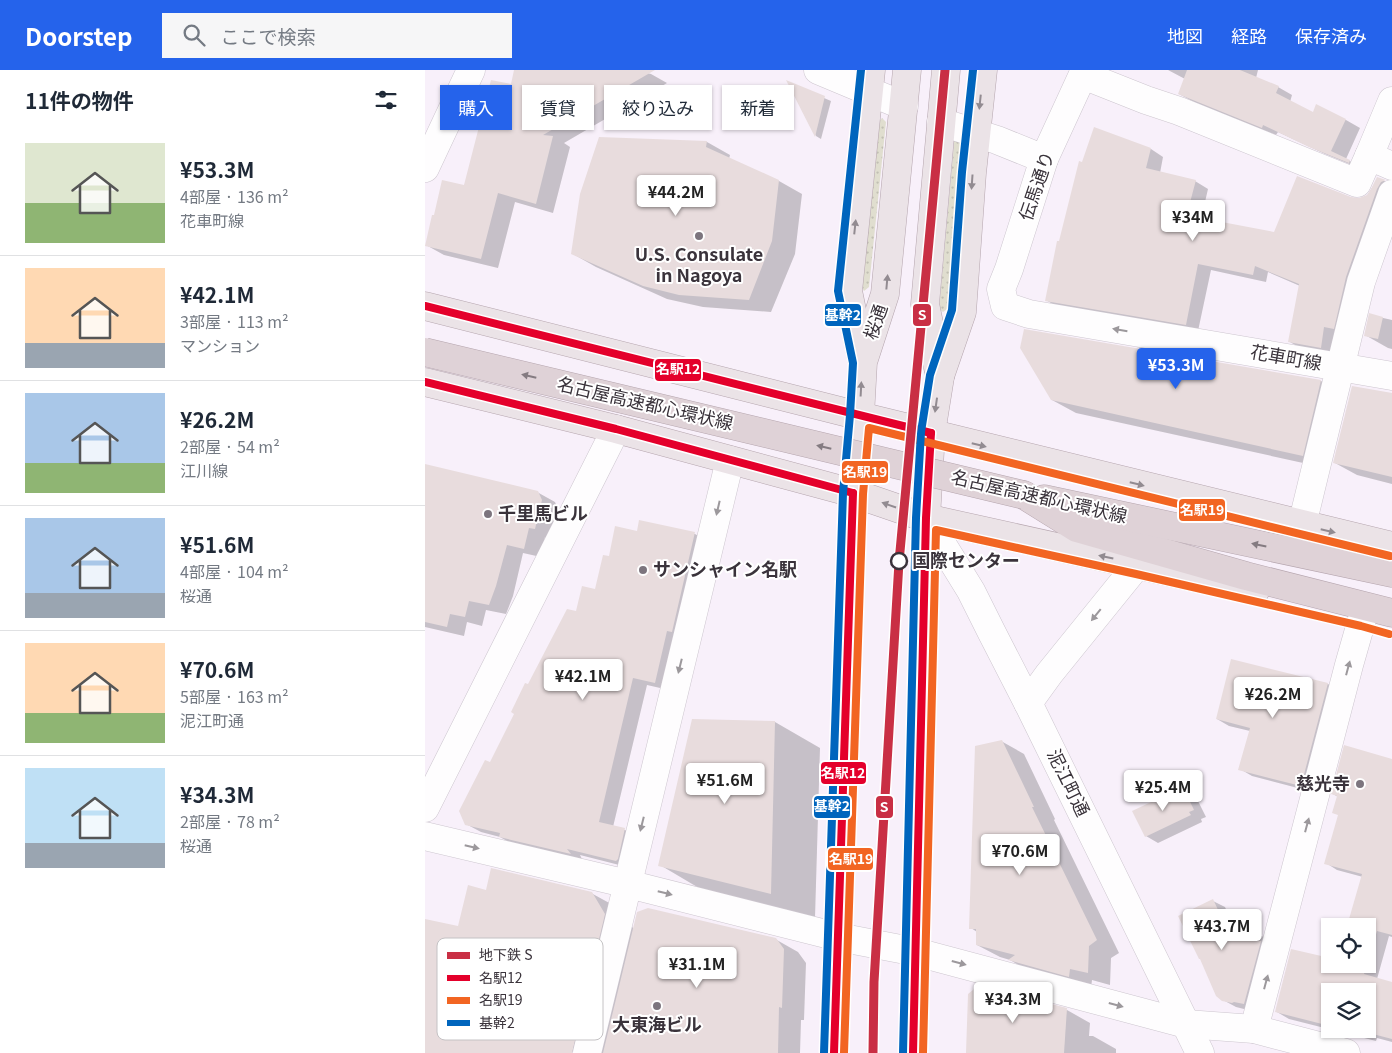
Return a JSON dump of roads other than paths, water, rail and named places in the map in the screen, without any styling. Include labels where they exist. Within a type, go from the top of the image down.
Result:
[{"type":"highway","name":"名古屋高速都心環状線","points":[[425,352],[1024,494],[1392,573]]},
{"type":"highway","points":[[1024,494],[1077,528],[1246,576],[1392,613]]},
{"type":"main road","name":"桜通","points":[[834,1053],[853,493],[863,362],[885,294],[907,70]]},
{"type":"main road","points":[[940,378],[925,304],[946,70]]},
{"type":"main road","points":[[913,1053],[926,518],[931,433],[940,378],[963,312],[983,70]]},
{"type":"main road","points":[[863,362],[849,291],[870,81]]},
{"type":"main road","points":[[425,306],[860,416],[1392,546]]},
{"type":"main road","points":[[425,382],[616,429],[853,493],[926,518],[1138,564],[1392,624]]},
{"type":"street","points":[[425,168],[471,70]]},
{"type":"street","points":[[818,70],[870,81],[903,106]]},
{"type":"street","points":[[1084,72],[1146,100],[1179,111],[1357,183],[1380,161],[1392,101]]},
{"type":"street","name":"伝馬通り","points":[[1005,306],[1001,288],[1009,269],[1044,159],[1084,72]]},
{"type":"street","points":[[941,122],[997,140],[1044,159]]},
{"type":"street","points":[[1302,525],[1361,282],[1392,194]]},
{"type":"street","name":"花車町線","points":[[1005,306],[1029,314],[1392,376]]},
{"type":"street","points":[[425,808],[616,429]]},
{"type":"street","points":[[603,987],[730,460]]},
{"type":"street","name":"泥江町通","points":[[926,518],[971,591],[1200,1053]]},
{"type":"street","points":[[1028,703],[1138,564]]},
{"type":"street","points":[[1254,1030],[1363,616]]},
{"type":"street","points":[[425,836],[628,884],[838,937],[916,952],[1186,1024],[1254,1030],[1346,1053]]},
{"type":"street","points":[[587,1053],[590,1040]]},
{"type":"metro line","name":"S","points":[[873,1053],[874,982],[899,562],[945,70]]},
{"type":"place","name":"U.S. Consulate in Nagoya","points":[[699,236]]},
{"type":"place","name":"千里馬ビル","points":[[488,514]]},
{"type":"place","name":"国際センター","points":[[899,561]]},
{"type":"place","name":"サンシャイン名駅","points":[[643,570]]},
{"type":"place","name":"慈光寺","points":[[1360,784]]},
{"type":"place","name":"大東海ビル","points":[[657,1006]]}]
